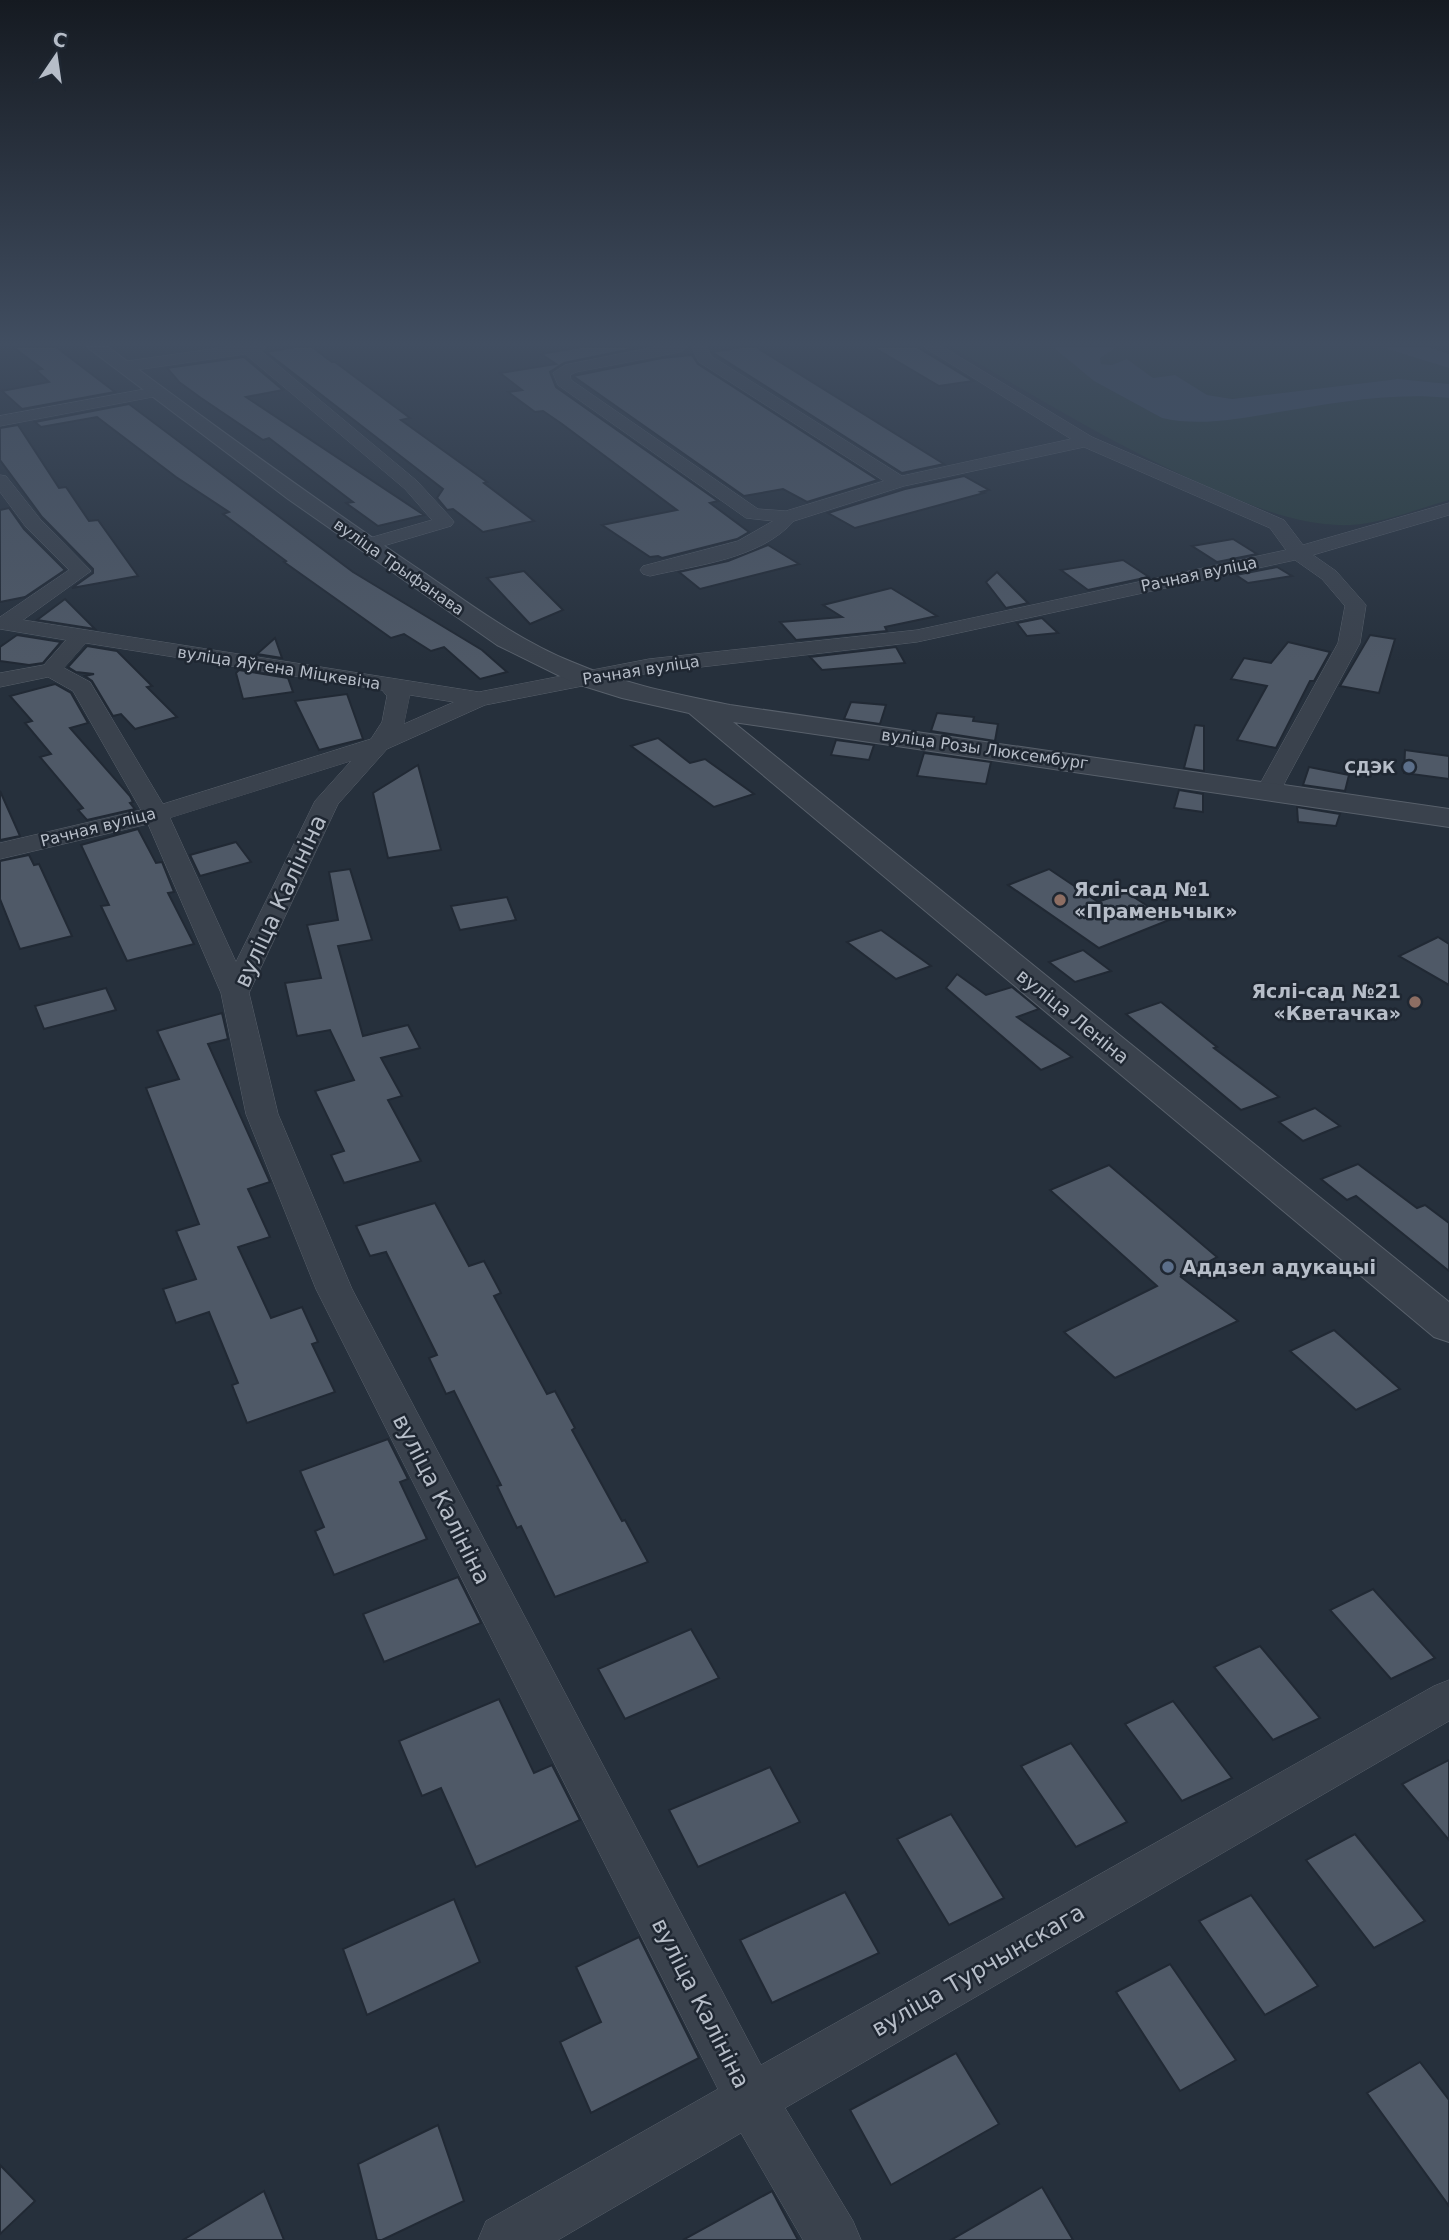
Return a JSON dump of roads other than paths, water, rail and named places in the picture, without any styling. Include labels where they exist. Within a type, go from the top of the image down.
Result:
[{"type":"street","name":"вуліца Трыфанава","points":[[238,452],[470,617],[525,650],[590,678],[639,694],[697,707]]},
{"type":"street","points":[[366,545],[444,523],[411,485],[372,452]]},
{"type":"street","points":[[664,452],[753,514],[787,517],[899,482],[1038,452]]},
{"type":"street","points":[[851,452],[899,482]]},
{"type":"street","points":[[1110,452],[1277,524],[1298,553],[1329,575],[1356,605],[1349,643],[1273,782],[1272,791]]},
{"type":"street","points":[[0,480],[33,523],[81,570],[2,624]]},
{"type":"street","name":"Рачная вуліца","points":[[0,851],[156,814],[379,744],[479,699],[649,666],[918,636],[1298,553],[1449,509]]},
{"type":"street","points":[[650,570],[755,541],[781,527],[787,517]]},
{"type":"street","name":"вуліца Яўгена Міцкевіча","points":[[2,624],[479,699]]},
{"type":"street","points":[[0,680],[51,670],[80,637]]},
{"type":"street","points":[[51,670],[82,687],[156,814],[235,993]]},
{"type":"street","points":[[379,744],[394,722],[398,695],[388,684]]},
{"type":"street","name":"вуліца Розы Люксембург","points":[[697,707],[1449,818]]},
{"type":"street","name":"вуліца Леніна","points":[[697,707],[1449,1326]]},
{"type":"street","name":"вуліца Калініна","points":[[379,744],[327,801],[235,993],[262,1114],[334,1289],[751,2100],[834,2240]]},
{"type":"street","name":"вуліца Турчынскага","points":[[505,2240],[1449,1699]]},
{"type":"place","name":"СДЭК","points":[[1409,767]]},
{"type":"place","name":"Яслі-сад №1 «Праменьчык»","points":[[1060,900]]},
{"type":"place","name":"Яслі-сад №21 «Кветачка»","points":[[1415,1002]]},
{"type":"place","name":"Аддзел адукацыі","points":[[1168,1267]]}]
